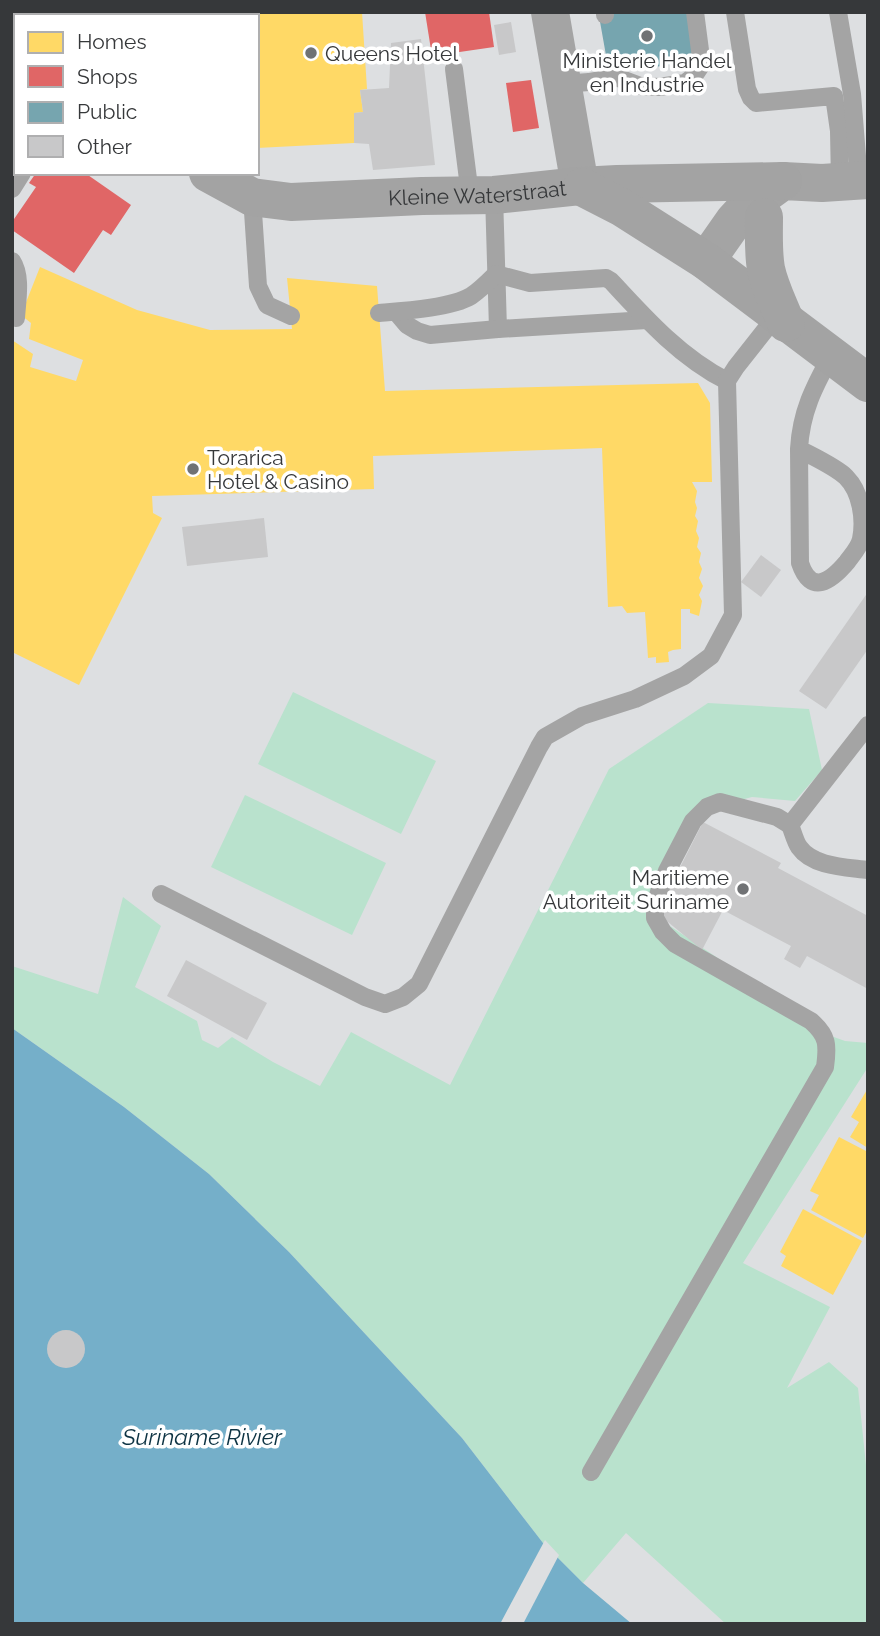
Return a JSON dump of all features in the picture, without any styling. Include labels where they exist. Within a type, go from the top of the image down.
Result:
[{"type":"main road","name":"Kleine Waterstraat","points":[[212,175],[252,197],[291,202],[482,195],[580,186],[621,207],[717,269],[868,383]]},
{"type":"main road","points":[[580,186],[783,181]]},
{"type":"main road","points":[[764,217],[766,271],[782,319]]},
{"type":"street","points":[[551,12],[580,186]]},
{"type":"street","points":[[717,269],[734,221],[746,208],[783,181],[847,182]]},
{"type":"street","points":[[717,269],[744,246],[764,217],[793,196],[847,182]]},
{"type":"lane","points":[[563,84],[589,82],[615,68],[640,86],[659,87],[685,83],[700,68],[695,12]]},
{"type":"lane","points":[[735,12],[747,89],[756,103],[852,94]]},
{"type":"lane","points":[[838,12],[852,94],[847,182]]},
{"type":"lane","points":[[454,69],[482,195],[496,274],[498,329]]},
{"type":"lane","points":[[834,96],[847,182]]},
{"type":"lane","points":[[252,197],[258,286],[267,305],[291,316]]},
{"type":"lane","points":[[12,261],[18,285],[16,318]]},
{"type":"lane","points":[[496,274],[470,296],[453,303],[387,312],[417,331],[429,335],[647,320]]},
{"type":"lane","points":[[496,274],[530,283],[606,278],[686,355],[727,381]]},
{"type":"lane","points":[[161,894],[355,992],[385,1004],[402,997],[419,984],[545,737],[582,716],[635,699],[684,676],[711,656],[733,615],[727,381],[736,366],[782,319]]},
{"type":"lane","points":[[799,449],[845,476],[857,491],[861,504],[861,537],[858,548],[838,574],[820,583],[811,581],[804,574],[800,563],[799,449],[802,424],[811,393],[831,356]]},
{"type":"lane","points":[[790,825],[868,725]]},
{"type":"lane","points":[[591,1472],[825,1067],[828,1048],[822,1031],[811,1021],[675,944],[663,932],[655,918],[655,903],[667,871],[694,821],[707,807],[720,802],[777,817],[790,825],[799,847],[815,859],[835,866],[868,870]]},
{"type":"green space","points":[[293,692],[436,761],[401,834],[258,764]]},
{"type":"green space","points":[[708,703],[809,709],[822,770],[795,801],[752,797],[695,812],[655,878],[667,924],[779,999],[820,1032],[845,1041],[868,1043],[868,1067],[743,1263],[830,1307],[787,1388],[829,1362],[858,1388],[868,1466],[868,1624],[726,1624],[626,1533],[583,1583],[543,1543],[462,1438],[289,1252],[209,1174],[124,1107],[12,1028],[12,966],[98,994],[123,897],[161,926],[135,987],[197,1021],[202,1040],[218,1048],[232,1037],[320,1086],[351,1032],[450,1085],[609,769]]},
{"type":"green space","points":[[245,795],[386,863],[352,935],[211,867]]},
{"type":"water","name":"Suriname Rivier","points":[[12,1028],[124,1107],[209,1174],[289,1252],[462,1438],[543,1543],[583,1583],[632,1624],[12,1624]]},
{"type":"pier","points":[[545,1540],[559,1555],[523,1624],[500,1624]]},
{"type":"building: Homes","name":"Queens Hotel","points":[[362,12],[367,89],[360,90],[363,112],[354,113],[354,143],[259,148],[259,14],[42,14]]},
{"type":"building: Homes","name":"Torarica Hotel & Casino","points":[[40,267],[137,310],[210,330],[292,329],[287,278],[377,286],[385,391],[698,383],[710,403],[712,482],[692,482],[697,491],[695,516],[698,521],[697,547],[701,553],[699,562],[702,569],[699,578],[703,586],[699,595],[702,601],[699,616],[690,613],[690,609],[681,609],[681,649],[668,652],[669,662],[656,663],[656,657],[648,658],[645,612],[627,613],[622,606],[608,607],[602,448],[373,456],[374,489],[152,496],[153,513],[162,518],[79,685],[12,652],[12,340],[33,354],[30,367],[76,381],[83,360],[29,339],[31,323],[21,315]]},
{"type":"building: Homes","points":[[868,1088],[868,1148],[850,1137],[859,1122],[851,1117]]},
{"type":"building: Homes","points":[[839,1137],[868,1152],[868,1229],[863,1238],[811,1210],[819,1195],[810,1191]]},
{"type":"building: Homes","points":[[803,1209],[862,1241],[833,1295],[781,1266],[786,1256],[780,1252]]},
{"type":"building: Shops","points":[[425,12],[489,12],[494,47],[432,56]]},
{"type":"building: Shops","points":[[531,80],[539,128],[513,132],[506,83]]},
{"type":"building: Shops","points":[[35,175],[88,175],[131,205],[111,235],[103,230],[74,273],[12,230],[12,222],[36,187],[29,183]]},
{"type":"building: Public","name":"Ministerie Handel en Industrie","points":[[624,12],[687,12],[695,61],[642,69],[639,56],[607,61],[599,16]]},
{"type":"building: Other","points":[[511,22],[516,52],[499,55],[494,25]]},
{"type":"building: Other","points":[[421,39],[435,165],[373,170],[369,144],[354,143],[354,113],[363,112],[360,90],[389,88],[391,43]]},
{"type":"building: Other","points":[[264,518],[268,557],[187,566],[182,527]]},
{"type":"building: Other","points":[[761,555],[781,570],[761,597],[741,582]]},
{"type":"building: Other","points":[[868,592],[868,649],[826,709],[799,691]]},
{"type":"building: Other","name":"Maritieme Autoriteit Suriname","points":[[703,822],[781,863],[778,868],[868,916],[868,989],[807,956],[800,968],[784,959],[791,946],[723,910],[702,950],[657,913]]},
{"type":"building: Other","points":[[186,960],[267,1003],[247,1040],[167,996]]},
{"type":"building: Other","points":[[66,1330],[79,1336],[85,1349],[79,1362],[66,1368],[53,1362],[47,1349],[53,1336]]},
{"type":"place","name":"Ministerie Handel en Industrie","points":[[647,36]]},
{"type":"place","name":"Queens Hotel","points":[[311,53]]},
{"type":"place","name":"Torarica Hotel & Casino","points":[[193,469]]},
{"type":"place","name":"Maritieme Autoriteit Suriname","points":[[743,889]]}]
